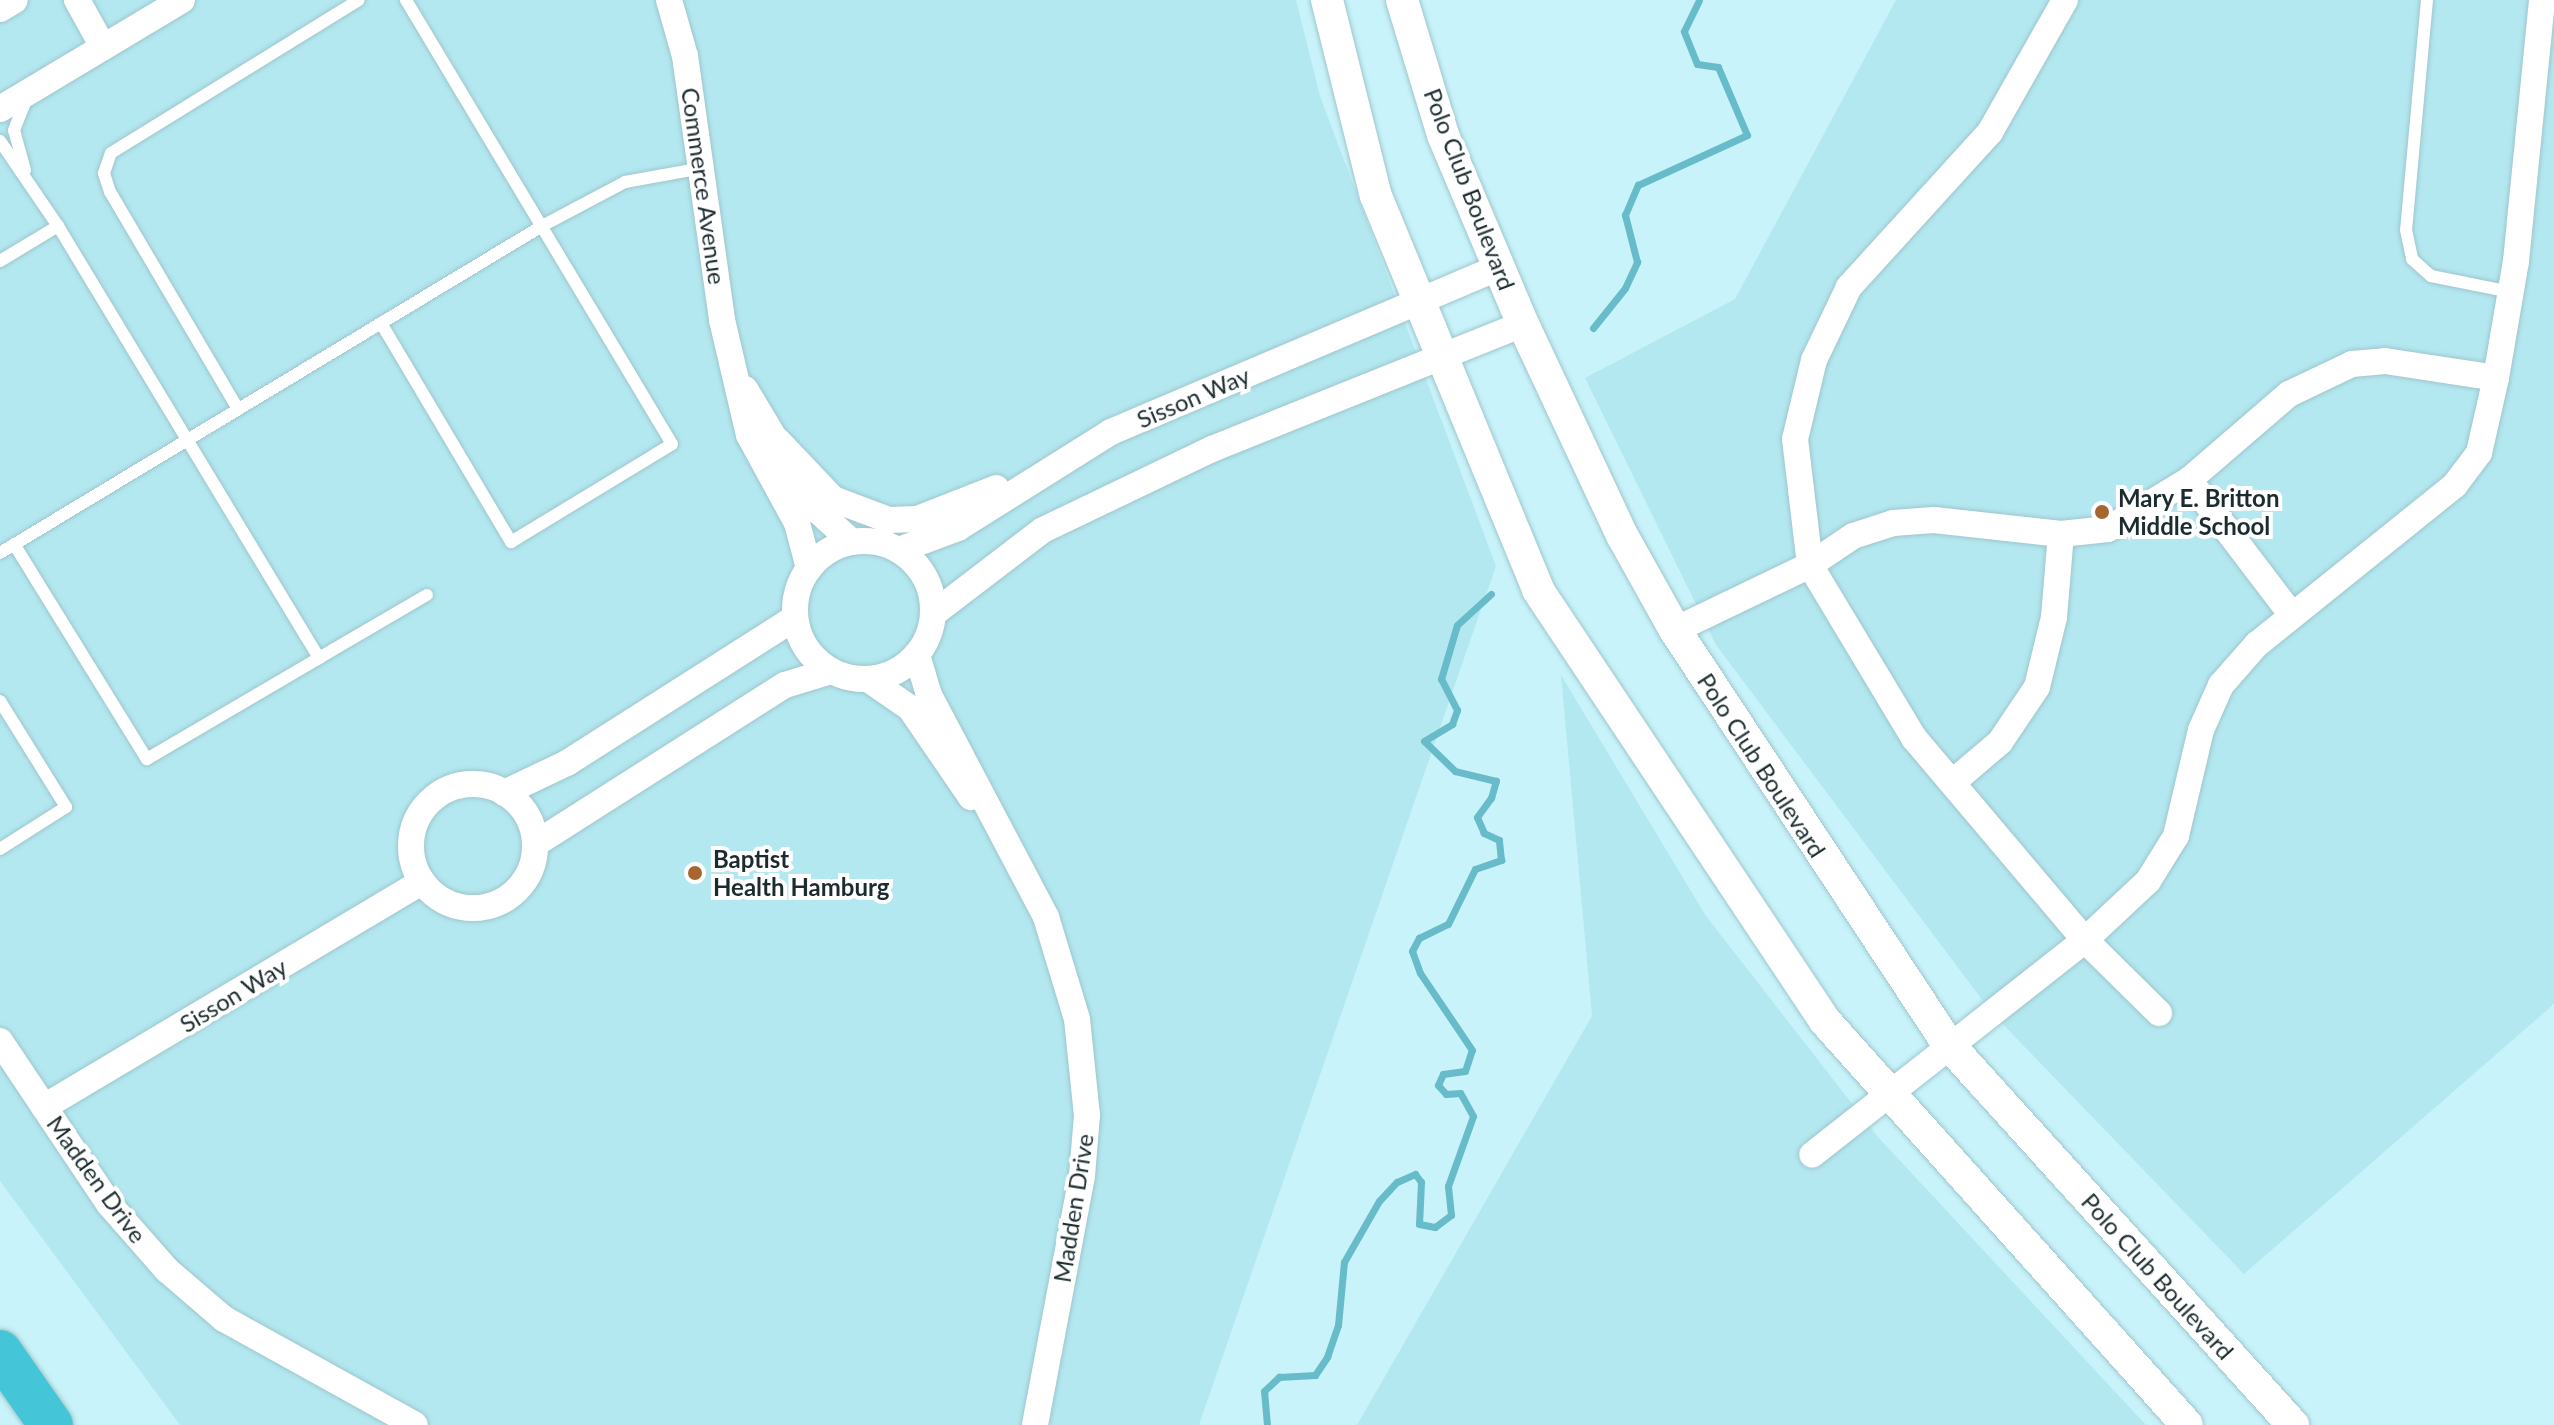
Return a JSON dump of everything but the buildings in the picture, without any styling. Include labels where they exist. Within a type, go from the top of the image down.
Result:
[{"type":"highway","points":[[0,1352],[51,1425]]},
{"type":"street","points":[[0,9],[15,0]]},
{"type":"street","points":[[77,0],[103,47]]},
{"type":"street","points":[[0,109],[182,0]]},
{"type":"street","name":"Commerce Avenue","points":[[669,0],[685,56],[722,320],[749,435],[797,523],[809,568]]},
{"type":"street","points":[[1327,0],[1376,196],[1538,590],[1825,1021],[2187,1425]]},
{"type":"street","name":"Polo Club Boulevard","points":[[1402,0],[1443,135],[1523,324],[1623,537],[1675,630],[1949,1045],[2293,1425]]},
{"type":"street","points":[[2065,0],[1990,132],[1849,287],[1814,360],[1795,439],[1810,565],[1914,738],[2085,940],[2159,1013]]},
{"type":"street","points":[[1812,1155],[2085,940],[2148,881],[2176,836],[2201,730],[2221,685],[2257,644],[2455,485],[2479,453],[2511,292],[2542,0]]},
{"type":"street","name":"Sisson Way","points":[[899,550],[958,528],[1111,432],[1499,267]]},
{"type":"street","points":[[535,844],[785,685],[831,671],[868,679],[887,675],[917,655],[933,614],[1043,530],[1212,449],[1523,324]]},
{"type":"street","points":[[1675,630],[1810,565],[1853,536],[1893,523],[1934,520],[2061,534],[2108,529],[2189,480],[2289,394],[2323,373],[2385,361],[2496,378]]},
{"type":"street","name":"Commerce Avenue","points":[[736,373],[818,511],[852,542]]},
{"type":"street","points":[[778,441],[833,499],[889,520],[917,519],[965,502],[1111,432]]},
{"type":"street","points":[[2189,480],[2292,615]]},
{"type":"street","points":[[1953,782],[2000,742],[2037,687],[2054,617],[2061,534]]},
{"type":"street","points":[[831,671],[807,649],[795,618],[800,583],[809,568],[836,547],[852,542],[899,550],[925,578],[933,614]]},
{"type":"street","points":[[504,793],[567,763],[795,618]]},
{"type":"street","name":"Madden Drive","points":[[917,655],[929,695],[1046,917],[1077,1019],[1087,1115],[1082,1176],[1035,1425]]},
{"type":"street","name":"Madden Drive","points":[[868,679],[910,708],[1016,858]]},
{"type":"street","points":[[464,785],[504,793],[520,806],[535,844],[524,882],[493,905],[453,905],[422,882],[411,842],[427,804],[464,785]]},
{"type":"street","name":"Sisson Way","points":[[44,1107],[422,882]]},
{"type":"street","name":"Madden Drive","points":[[0,1041],[109,1204],[167,1270],[224,1319],[415,1425]]},
{"type":"lane","points":[[238,409],[104,173],[111,153],[359,0]]},
{"type":"lane","points":[[381,323],[511,542],[672,444],[406,0]]},
{"type":"lane","points":[[2427,0],[2406,230],[2412,259],[2431,276],[2511,292]]},
{"type":"lane","points":[[26,177],[14,130],[19,109],[36,88]]},
{"type":"lane","points":[[0,141],[58,226],[319,658]]},
{"type":"lane","points":[[0,553],[542,226],[625,182],[703,168]]},
{"type":"lane","points":[[0,261],[58,226]]},
{"type":"lane","points":[[14,544],[147,759],[427,595]]},
{"type":"lane","points":[[0,701],[66,807],[0,849]]},
{"type":"shaded area","name":"Baptist Health Hamburg","points":[[0,0],[1296,0],[1320,96],[1496,566],[1199,1425],[180,1425],[0,1181]]},
{"type":"shaded area","name":"Mary E. Britton Middle School","points":[[1896,0],[2554,0],[2554,1004],[2244,1274],[1992,1013],[1716,645],[1585,378],[1735,299]]},
{"type":"shaded area","points":[[1561,675],[1706,916],[1878,1137],[2146,1425],[1357,1425],[1592,1016]]},
{"type":"waterway","points":[[1593,328],[1625,288],[1637,262],[1625,215],[1638,185],[1747,135],[1718,67],[1697,64],[1684,31],[1699,0]]},
{"type":"waterway","points":[[1267,1425],[1264,1391],[1279,1377],[1315,1375],[1327,1357],[1338,1325],[1344,1262],[1379,1201],[1397,1182],[1415,1174],[1421,1182],[1419,1224],[1435,1227],[1451,1215],[1448,1186],[1473,1116],[1460,1093],[1446,1094],[1438,1085],[1443,1074],[1465,1071],[1472,1050],[1420,973],[1412,951],[1419,938],[1448,924],[1475,869],[1501,860],[1499,840],[1484,833],[1477,817],[1491,798],[1496,781],[1455,771],[1424,741],[1452,724],[1457,710],[1441,679],[1457,625],[1491,594]]},
{"type":"place","name":"Mary E. Britton Middle School","points":[[2102,512]]},
{"type":"place","name":"Baptist Health Hamburg","points":[[695,873]]}]
